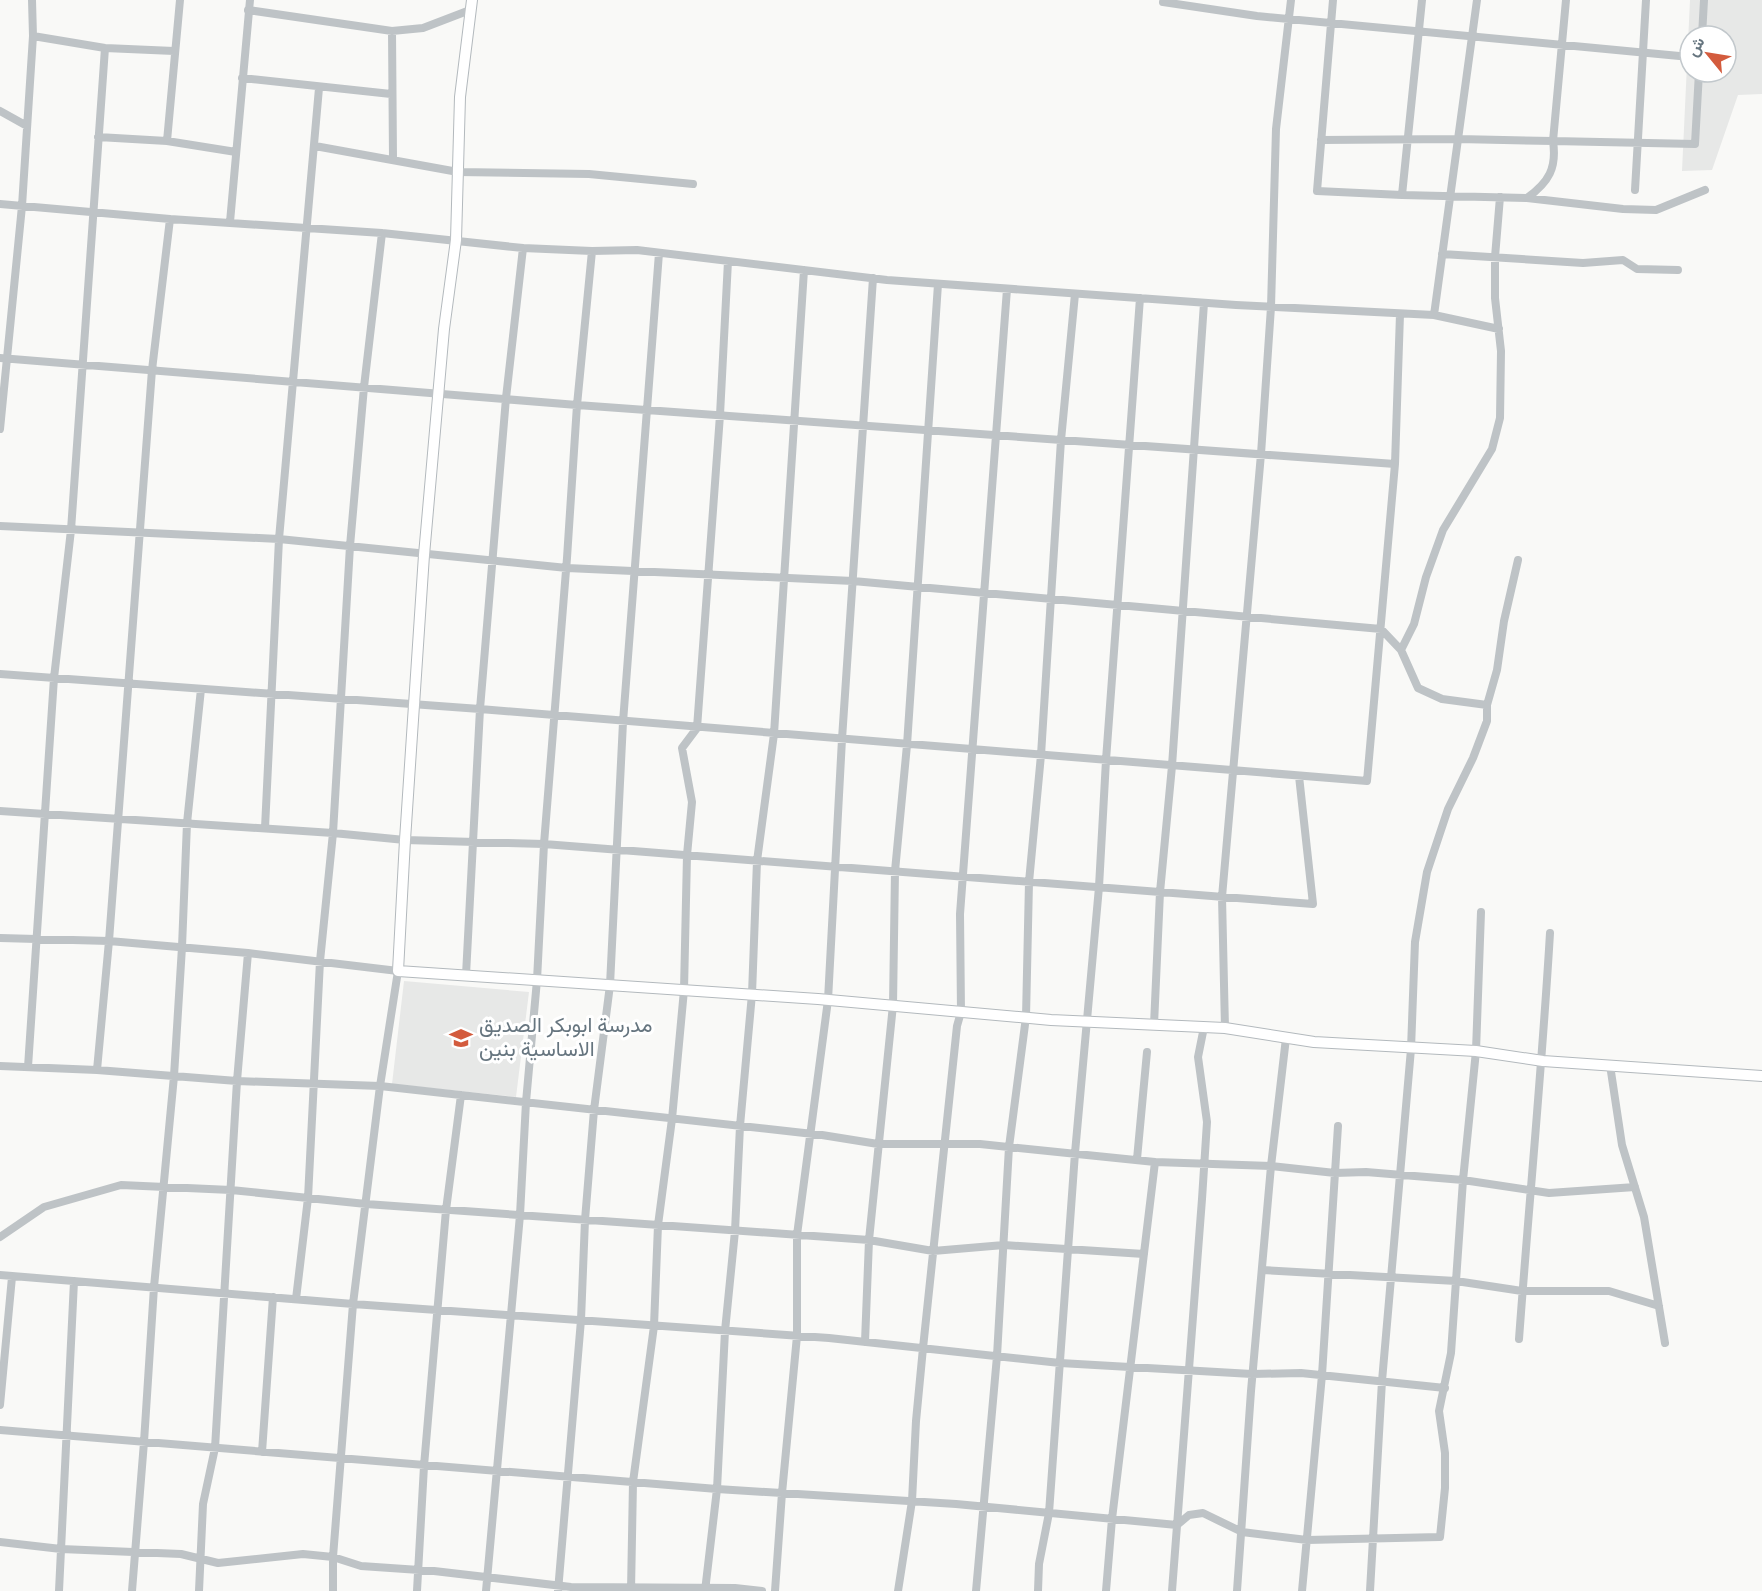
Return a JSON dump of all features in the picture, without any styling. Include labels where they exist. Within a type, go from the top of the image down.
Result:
[{"type":"street","points":[[0,429],[4,359],[22,206],[33,36],[32,0]]},
{"type":"street","points":[[166,141],[180,0]]},
{"type":"street","points":[[230,222],[250,0]]},
{"type":"street","points":[[1225,1028],[1222,897],[1262,454],[1271,307],[1276,129],[1291,0]]},
{"type":"street","points":[[1333,0],[1317,191],[1527,198],[1623,209],[1656,210],[1705,190]]},
{"type":"street","points":[[1402,195],[1422,0]]},
{"type":"street","points":[[1434,315],[1477,0]]},
{"type":"street","points":[[1527,198],[1543,187],[1552,169],[1555,156],[1553,141],[1566,0]]},
{"type":"street","points":[[1635,190],[1646,0]]},
{"type":"street","points":[[1703,24],[1704,0]]},
{"type":"street","points":[[1163,2],[1288,19],[1678,56]]},
{"type":"street","points":[[248,10],[392,31],[423,28],[471,5]]},
{"type":"street","points":[[333,1591],[333,1557],[353,1304],[380,1086],[398,971],[424,555],[438,394],[456,240],[460,97],[471,5]]},
{"type":"street","points":[[392,31],[393,159]]},
{"type":"street","points":[[33,36],[105,48],[174,51]]},
{"type":"street","points":[[28,1067],[54,678],[71,530],[105,48]]},
{"type":"street","points":[[243,78],[391,94]]},
{"type":"street","points":[[1321,140],[1458,139],[1695,144],[1699,84]]},
{"type":"street","points":[[265,828],[279,539],[319,88]]},
{"type":"street","points":[[0,111],[27,126]]},
{"type":"street","points":[[98,137],[166,141],[236,152]]},
{"type":"street","points":[[315,146],[458,172],[589,174],[693,184]]},
{"type":"street","points":[[1401,650],[1414,624],[1426,577],[1443,530],[1492,449],[1500,418],[1500,329],[1496,298],[1495,257],[1500,197]]},
{"type":"street","points":[[0,204],[170,219],[381,233],[523,248],[637,250],[938,284],[1204,303],[1434,315],[1500,329]]},
{"type":"street","points":[[97,1070],[141,534],[152,370],[170,219]]},
{"type":"street","points":[[296,1299],[308,1198],[320,961],[333,833],[350,546],[381,233]]},
{"type":"street","points":[[466,975],[480,709],[506,398],[523,248]]},
{"type":"street","points":[[486,1591],[520,1215],[544,844],[567,568],[577,405],[592,251]]},
{"type":"street","points":[[558,1588],[581,1320],[585,1220],[594,1110],[610,985],[622,722],[659,253]]},
{"type":"street","points":[[1442,254],[1583,263],[1623,260],[1637,269],[1678,270]]},
{"type":"street","points":[[631,1589],[633,1482],[654,1326],[658,1225],[672,1119],[684,990],[687,855],[692,802],[682,748],[697,728],[720,415],[728,261]]},
{"type":"street","points":[[705,1589],[717,1489],[725,1331],[735,1231],[740,1126],[752,994],[757,861],[774,734],[804,270]]},
{"type":"street","points":[[775,1591],[797,1336],[797,1235],[828,999],[834,867],[873,278]]},
{"type":"street","points":[[865,1342],[868,1240],[893,1005],[895,871],[907,745],[930,430],[938,284]]},
{"type":"street","points":[[898,1591],[912,1501],[923,1348],[957,1026],[962,1012],[960,914],[1006,289]]},
{"type":"street","points":[[976,1591],[997,1356],[1009,1147],[1026,1017],[1029,882],[1041,755],[1062,440],[1075,294]]},
{"type":"street","points":[[1038,1591],[1039,1564],[1049,1513],[1075,1153],[1099,887],[1140,298]]},
{"type":"street","points":[[1154,1025],[1160,892],[1172,766],[1204,303]]},
{"type":"street","points":[[0,674],[342,698],[1367,781],[1395,464],[1400,314]]},
{"type":"street","points":[[4,359],[577,405],[1395,464]]},
{"type":"street","points":[[0,526],[279,539],[567,568],[634,569],[709,576],[853,581],[1381,629],[1401,650],[1418,688],[1442,699],[1487,705]]},
{"type":"street","points":[[1370,1591],[1382,1381],[1411,1049],[1415,942],[1427,872],[1448,809],[1473,758],[1487,721],[1487,705],[1497,670],[1504,621],[1518,560]]},
{"type":"street","points":[[132,1591],[154,1287],[174,1076],[187,823],[201,689]]},
{"type":"street","points":[[0,811],[265,828],[405,840],[544,844],[1313,904],[1299,776]]},
{"type":"street","points":[[0,1430],[717,1489],[983,1506],[1177,1525],[1189,1515],[1203,1514],[1242,1532],[1307,1540],[1440,1537],[1445,1488],[1445,1453],[1439,1411],[1451,1353],[1463,1180],[1476,1051],[1481,912]]},
{"type":"street","points":[[1519,1339],[1529,1191],[1543,1061],[1550,933]]},
{"type":"street","points":[[0,938],[109,941],[248,953],[398,971],[828,999],[1026,1017],[1225,1028],[1286,1038],[1411,1049],[1476,1051],[1543,1061],[1762,1076]]},
{"type":"street","points":[[198,1591],[202,1504],[215,1448],[237,1081],[248,953]]},
{"type":"street","points":[[1172,1591],[1207,1122],[1198,1057],[1204,1027]]},
{"type":"street","points":[[1237,1591],[1252,1374],[1271,1166],[1286,1038]]},
{"type":"street","points":[[1137,1159],[1147,1052]]},
{"type":"street","points":[[1610,1065],[1622,1145],[1644,1217],[1665,1343]]},
{"type":"street","points":[[0,1066],[97,1070],[237,1081],[380,1086],[809,1134],[878,1144],[1009,1147],[1155,1162],[1271,1166],[1335,1173],[1366,1172],[1463,1180],[1549,1193],[1635,1187]]},
{"type":"street","points":[[417,1591],[424,1466],[446,1210],[461,1095]]},
{"type":"street","points":[[1302,1591],[1322,1375],[1338,1126]]},
{"type":"street","points":[[1106,1591],[1112,1519],[1155,1162]]},
{"type":"street","points":[[0,1237],[44,1207],[121,1185],[231,1191],[366,1204],[868,1240],[933,1251],[1004,1245],[1144,1254]]},
{"type":"street","points":[[1262,1270],[1456,1281],[1522,1291],[1609,1290],[1659,1306]]},
{"type":"street","points":[[0,1275],[353,1304],[797,1336],[1060,1363],[1130,1365],[1252,1374],[1301,1373],[1445,1388]]},
{"type":"street","points":[[0,1405],[12,1277]]},
{"type":"street","points":[[59,1591],[74,1281]]},
{"type":"street","points":[[262,1452],[273,1297]]},
{"type":"street","points":[[0,1542],[61,1549],[181,1554],[218,1563],[303,1554],[333,1557],[361,1566],[487,1577],[558,1588],[735,1588],[762,1591]]},
{"type":"shaded area","points":[[1690,0],[1762,0],[1762,94],[1738,95],[1712,170],[1682,171],[1686,84],[1738,84],[1738,24],[1689,24]]},
{"type":"shaded area","name":"مدرسة ابوبكر الصديق الاساسية بنين","points":[[404,981],[529,992],[516,1097],[392,1084]]},
{"type":"place","name":"مدرسة ابوبكر الصديق الاساسية بنين","points":[[461,1038]]}]
